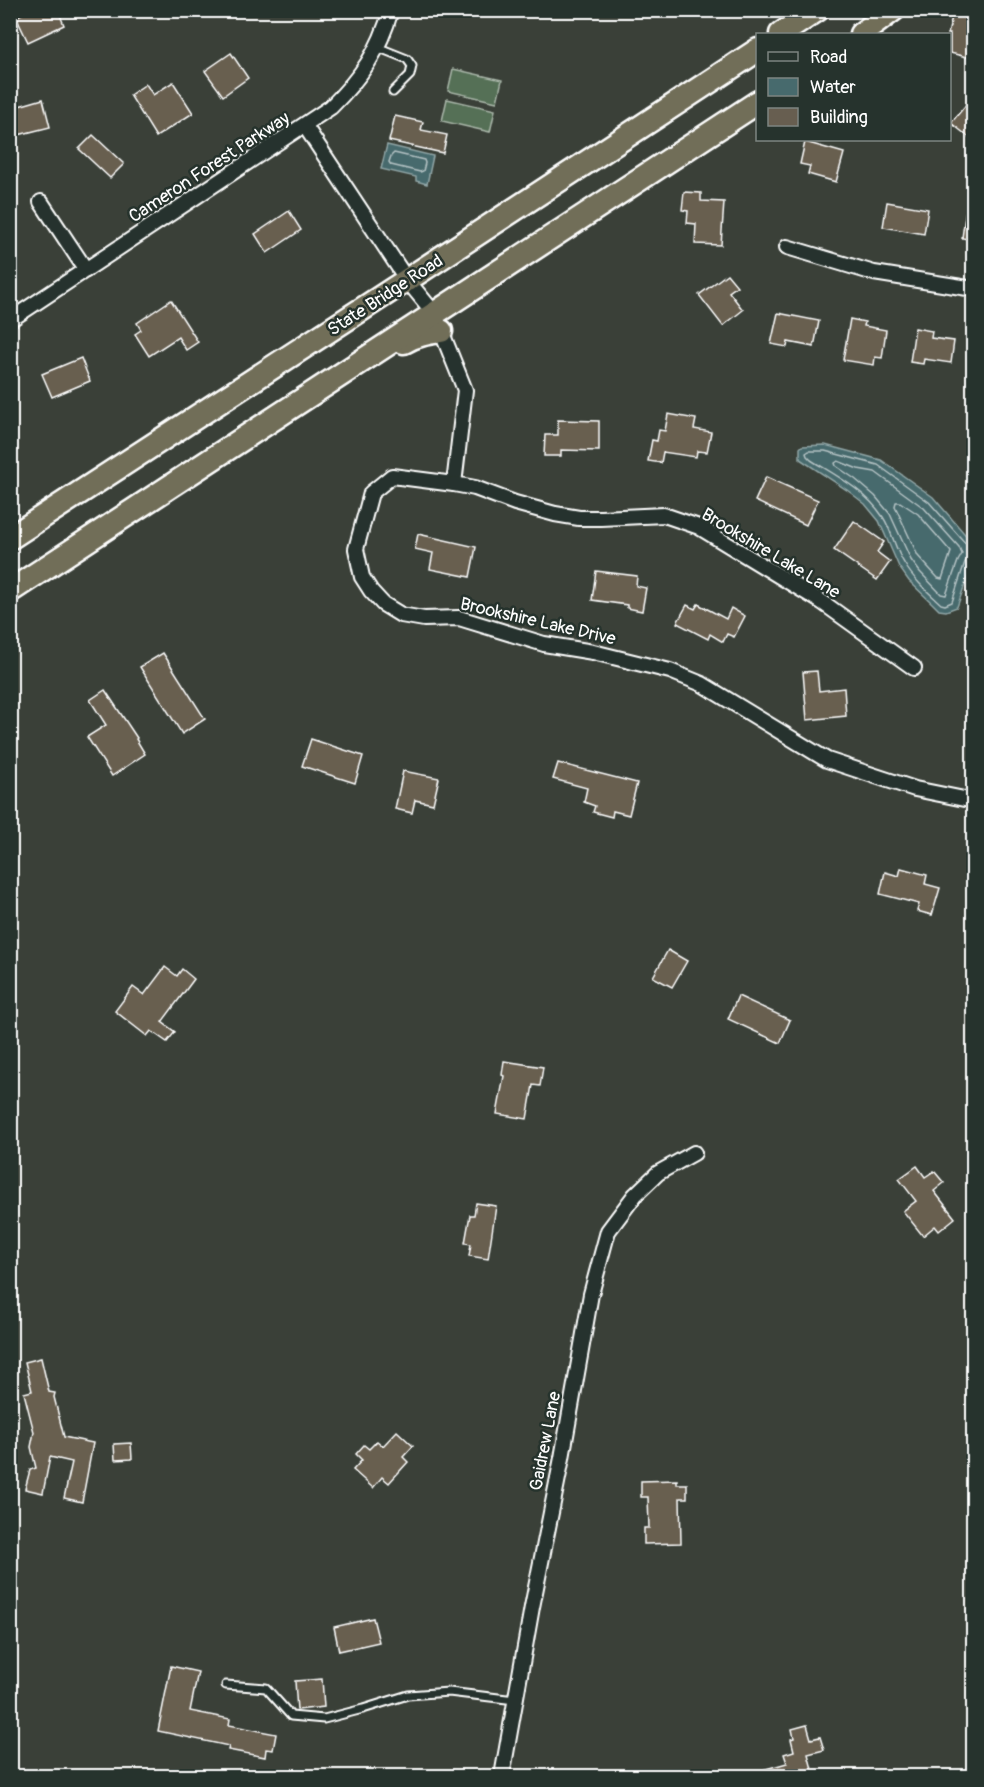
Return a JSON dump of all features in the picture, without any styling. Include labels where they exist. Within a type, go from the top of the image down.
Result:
[{"type":"highway","points":[[782,33],[817,10]]},
{"type":"highway","points":[[862,33],[893,10]]},
{"type":"highway","name":"State Bridge Road","points":[[10,538],[756,51]]},
{"type":"highway","points":[[10,591],[319,388],[437,322],[756,103]]},
{"type":"street","name":"Cameron Forest Parkway","points":[[10,320],[331,107],[353,85],[372,58],[386,28],[391,10]]},
{"type":"street","points":[[305,126],[437,322],[465,390],[454,484]]},
{"type":"street","points":[[41,202],[86,270]]},
{"type":"street","points":[[787,247],[874,273],[974,289]]},
{"type":"street","name":"Brookshire Lake Drive","points":[[454,484],[392,476],[371,493],[356,549],[362,577],[383,604],[402,616],[424,619],[459,618],[544,644],[592,652],[670,671],[702,684],[827,760],[915,789],[974,801]]},
{"type":"street","name":"Brookshire Lake Lane","points":[[454,484],[475,488],[515,503],[555,514],[579,518],[664,515],[699,527],[822,602],[914,668]]},
{"type":"street","name":"Gaidrew Lane","points":[[502,1776],[591,1294],[608,1231],[635,1195],[658,1173],[694,1153]]},
{"type":"lane","points":[[377,47],[407,59],[412,66],[410,75],[393,92]]},
{"type":"lane","points":[[226,1685],[266,1688],[291,1716],[324,1719],[408,1695],[448,1692],[515,1700]]},
{"type":"green space","points":[[453,69],[502,80],[497,102],[448,91]]},
{"type":"green space","points":[[447,99],[495,110],[490,132],[442,121]]},
{"type":"water","points":[[387,145],[433,156],[427,184],[416,181],[416,177],[381,169]]},
{"type":"water","points":[[825,445],[881,460],[933,497],[970,540],[973,554],[970,570],[957,607],[946,611],[939,610],[909,581],[899,567],[879,521],[865,504],[800,459],[802,446]]},
{"type":"building","points":[[29,10],[58,10],[64,25],[28,42],[16,17]]},
{"type":"building","points":[[953,12],[974,16],[974,47],[971,58],[951,53],[951,33],[948,33]]},
{"type":"building","points":[[231,53],[248,78],[223,96],[205,71]]},
{"type":"building","points":[[173,82],[193,113],[156,137],[130,95],[146,84],[153,95]]},
{"type":"building","points":[[974,95],[974,141],[951,123]]},
{"type":"building","points":[[43,99],[50,127],[14,136],[10,123],[15,120],[12,108]]},
{"type":"building","points":[[395,116],[423,122],[421,130],[447,135],[443,153],[389,141]]},
{"type":"building","points":[[93,135],[124,164],[110,178],[79,149]]},
{"type":"building","points":[[805,142],[844,153],[836,182],[808,174],[810,166],[800,164]]},
{"type":"building","points":[[684,192],[701,193],[701,201],[724,202],[721,245],[695,244],[696,224],[687,223],[688,211],[682,210]]},
{"type":"building","points":[[887,202],[928,209],[924,234],[883,227]]},
{"type":"building","points":[[967,202],[974,203],[974,240],[962,238]]},
{"type":"building","points":[[289,211],[301,230],[267,253],[255,234]]},
{"type":"building","points":[[727,274],[737,286],[729,292],[743,310],[723,326],[699,295]]},
{"type":"building","points":[[171,300],[198,342],[186,350],[178,337],[149,356],[135,334],[141,330],[137,323]]},
{"type":"building","points":[[778,313],[819,321],[814,347],[788,342],[787,347],[771,344]]},
{"type":"building","points":[[850,319],[865,322],[864,326],[886,330],[882,358],[875,357],[874,365],[843,360]]},
{"type":"building","points":[[915,328],[932,331],[931,338],[954,341],[951,363],[924,359],[923,364],[910,362]]},
{"type":"building","points":[[81,358],[90,381],[52,397],[42,374]]},
{"type":"building","points":[[668,414],[696,419],[694,429],[711,432],[707,452],[697,451],[696,457],[663,452],[661,463],[648,461],[652,440],[657,441],[659,430],[665,431]]},
{"type":"building","points":[[558,420],[599,421],[599,451],[561,450],[561,456],[544,456],[545,435],[558,435]]},
{"type":"building","points":[[766,477],[818,500],[806,525],[755,501]]},
{"type":"building","points":[[854,521],[884,542],[877,552],[890,562],[877,580],[834,550]]},
{"type":"building","points":[[418,534],[476,547],[470,577],[430,569],[433,553],[415,549]]},
{"type":"building","points":[[596,571],[637,576],[636,586],[646,588],[642,611],[627,608],[627,605],[592,600]]},
{"type":"building","points":[[698,604],[726,619],[731,608],[745,616],[734,637],[727,634],[723,642],[710,634],[708,639],[677,623],[687,605],[695,609]]},
{"type":"building","points":[[163,653],[205,719],[182,734],[140,667]]},
{"type":"building","points":[[817,671],[819,691],[844,688],[846,716],[807,720],[803,672]]},
{"type":"building","points":[[105,690],[145,754],[112,776],[87,737],[106,725],[90,700]]},
{"type":"building","points":[[311,739],[363,756],[355,783],[302,766]]},
{"type":"building","points":[[558,763],[637,783],[629,815],[613,811],[612,817],[593,812],[595,806],[584,802],[587,788],[553,779]]},
{"type":"building","points":[[403,771],[439,778],[433,804],[415,800],[412,813],[395,809]]},
{"type":"building","points":[[901,868],[927,875],[925,884],[940,888],[932,915],[917,911],[919,904],[880,894],[885,872],[899,876]]},
{"type":"building","points":[[668,950],[687,961],[672,987],[653,977]]},
{"type":"building","points":[[165,967],[177,976],[182,969],[194,979],[162,1022],[175,1032],[167,1042],[151,1031],[147,1036],[115,1011],[133,987],[144,995]]},
{"type":"building","points":[[738,996],[790,1020],[780,1043],[728,1019]]},
{"type":"building","points":[[504,1061],[543,1067],[540,1086],[533,1085],[527,1119],[497,1114],[504,1076],[502,1075]]},
{"type":"building","points":[[917,1166],[925,1177],[934,1171],[944,1183],[934,1191],[955,1218],[939,1231],[935,1226],[923,1236],[903,1211],[916,1201],[899,1179]]},
{"type":"building","points":[[476,1203],[496,1206],[488,1259],[469,1256],[471,1244],[465,1243],[470,1215],[474,1215]]},
{"type":"building","points":[[41,1358],[49,1392],[55,1393],[64,1437],[93,1443],[82,1502],[64,1498],[72,1462],[50,1457],[43,1493],[25,1489],[30,1470],[36,1468],[31,1447],[34,1432],[24,1393],[32,1391],[25,1362]]},
{"type":"building","points":[[397,1431],[413,1446],[403,1457],[408,1462],[389,1483],[382,1477],[373,1488],[353,1470],[362,1460],[356,1454],[364,1445],[369,1449],[377,1441],[383,1446]]},
{"type":"building","points":[[131,1443],[132,1459],[115,1460],[114,1444]]},
{"type":"building","points":[[677,1480],[677,1484],[687,1484],[687,1498],[680,1498],[681,1543],[644,1544],[644,1528],[649,1528],[648,1497],[641,1497],[641,1481]]},
{"type":"building","points":[[373,1618],[379,1642],[339,1651],[334,1627]]},
{"type":"building","points":[[171,1666],[198,1672],[190,1711],[230,1719],[229,1725],[276,1734],[273,1750],[266,1749],[265,1757],[228,1750],[229,1746],[158,1731]]},
{"type":"building","points":[[322,1679],[324,1707],[297,1710],[295,1681]]},
{"type":"building","points":[[807,1725],[811,1739],[820,1737],[824,1750],[808,1754],[812,1769],[804,1772],[805,1776],[753,1776],[752,1773],[787,1763],[784,1754],[794,1751],[791,1739],[794,1738],[792,1729]]}]
